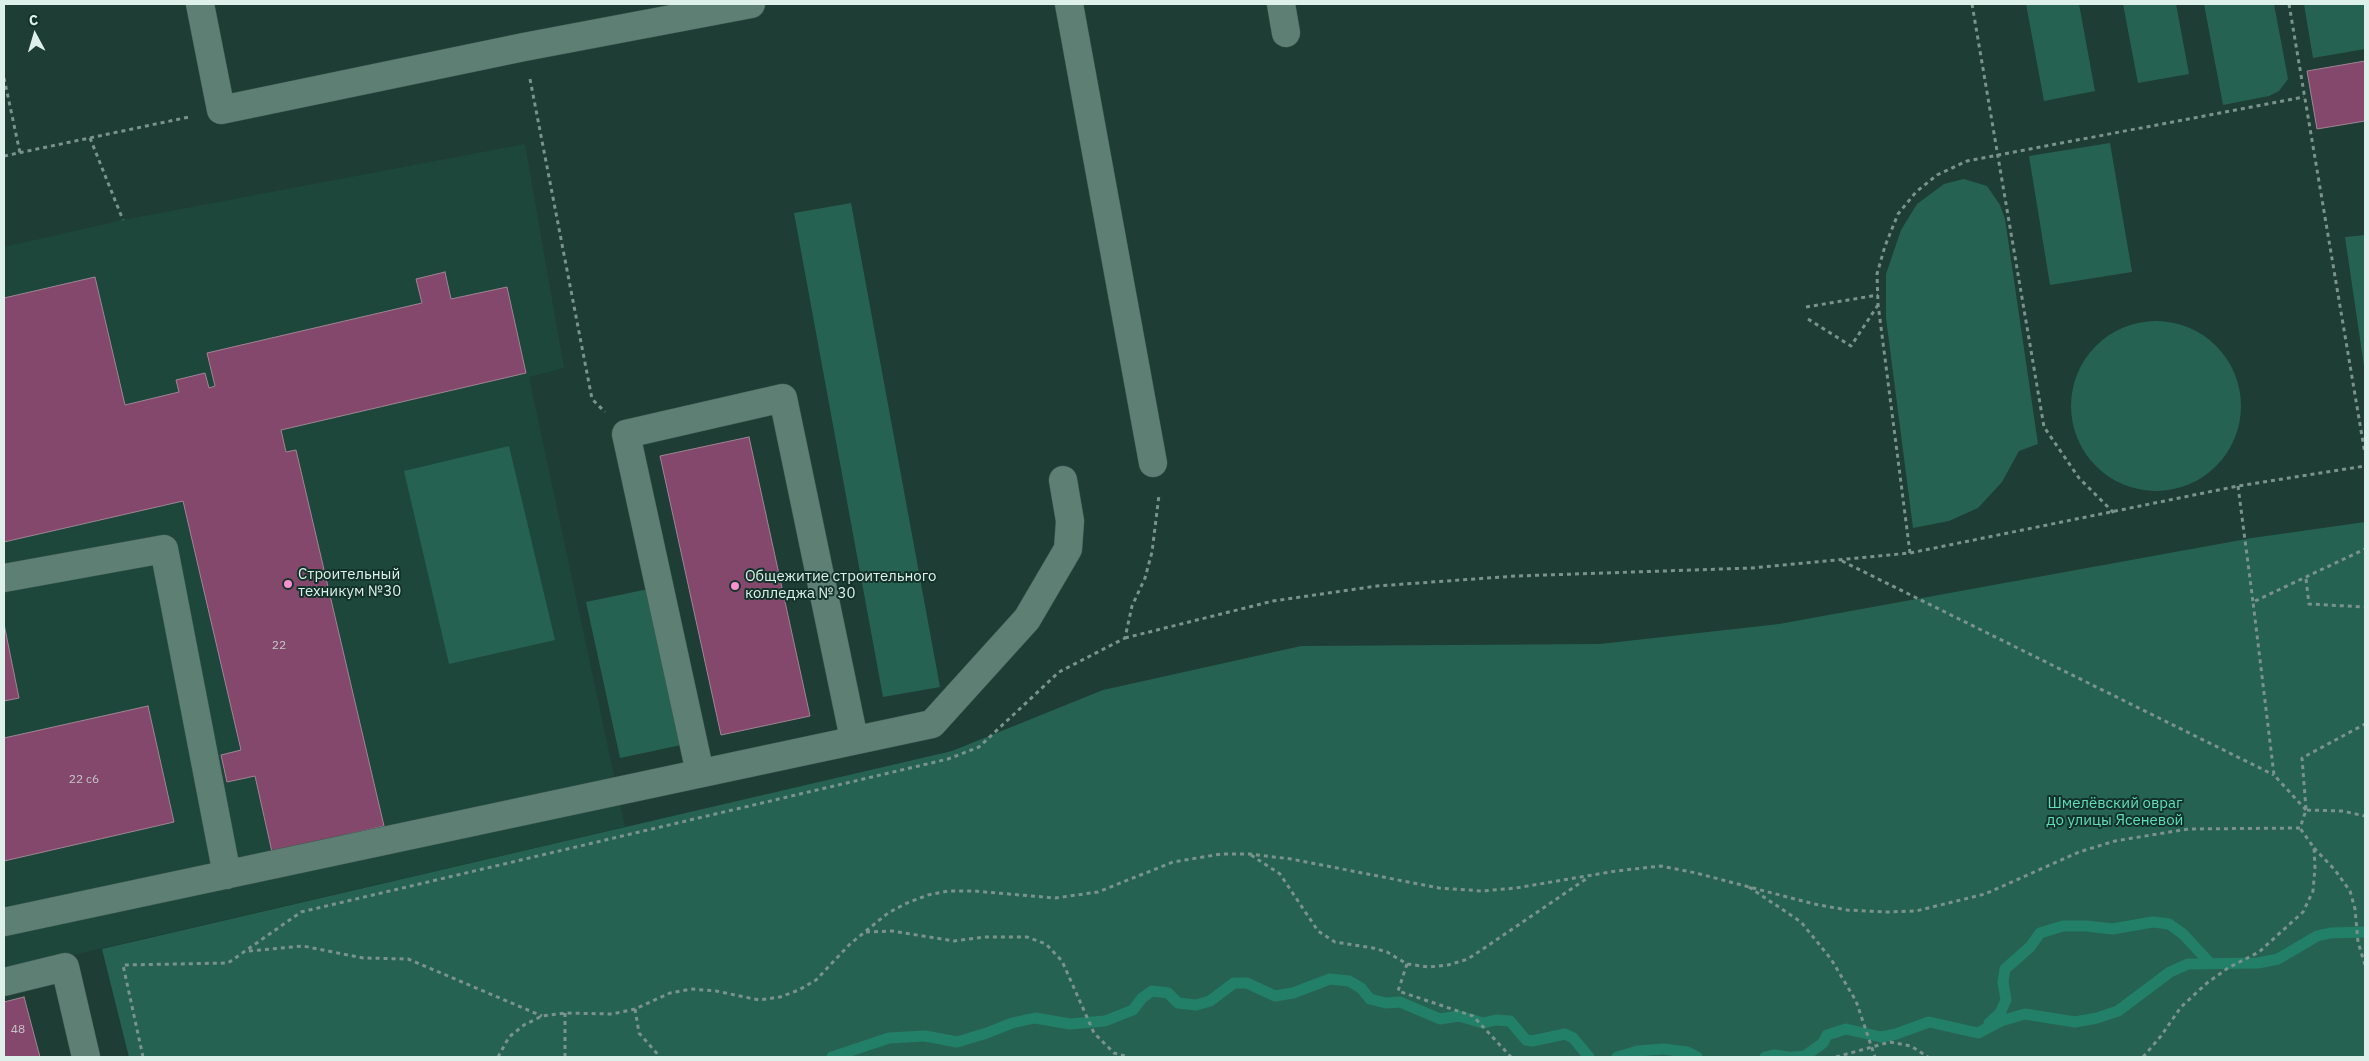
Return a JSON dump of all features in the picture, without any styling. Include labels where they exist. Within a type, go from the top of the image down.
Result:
[{"type":"lane","points":[[200,4],[221,110],[524,47],[751,4]]},
{"type":"lane","points":[[1069,4],[1156,476]]},
{"type":"lane","points":[[1281,4],[1286,33]]},
{"type":"lane","points":[[700,774],[626,434],[783,398],[854,739]]},
{"type":"lane","points":[[4,922],[227,876],[854,739],[932,724],[1027,619],[1068,549],[1070,521],[1063,480]]},
{"type":"lane","points":[[4,578],[164,549],[227,876]]},
{"type":"lane","points":[[4,982],[64,967],[86,1057]]},
{"type":"path","points":[[1972,4],[2044,427],[2079,478],[2114,513]]},
{"type":"path","points":[[2288,4],[2365,454]]},
{"type":"path","points":[[524,47],[592,398]]},
{"type":"path","points":[[4,78],[20,152]]},
{"type":"path","points":[[1910,553],[1878,304],[1877,274],[1885,246],[1898,214],[1916,192],[1937,175],[1967,161],[2304,97]]},
{"type":"path","points":[[4,156],[221,110]]},
{"type":"path","points":[[90,138],[123,220]]},
{"type":"path","points":[[1806,307],[1878,296]]},
{"type":"path","points":[[1808,319],[1851,346],[1878,304]]},
{"type":"path","points":[[143,1057],[122,965],[228,963],[301,912],[686,819],[948,759],[979,747],[1059,672],[1125,638],[1273,601],[1377,586],[1516,576],[1716,570],[1910,553],[2114,513],[2238,486],[2365,466]]},
{"type":"path","points":[[1125,638],[1132,606],[1144,578],[1152,552],[1156,476]]},
{"type":"path","points":[[2238,486],[2254,602],[2274,775]]},
{"type":"path","points":[[2254,602],[2306,579],[2365,549]]},
{"type":"path","points":[[1842,560],[2274,775],[2306,810],[2342,812],[2365,816]]},
{"type":"path","points":[[2306,579],[2309,604],[2365,607]]},
{"type":"path","points":[[2300,828],[2306,810],[2302,758],[2365,724]]},
{"type":"path","points":[[2300,828],[2350,891],[2355,909],[2358,942],[2365,965]]},
{"type":"path","points":[[498,1057],[510,1037],[524,1025],[542,1016],[565,1013],[612,1014],[635,1009],[670,993],[691,989],[716,991],[759,1000],[780,997],[799,990],[816,980],[850,944],[888,912],[928,896],[948,892],[974,891],[1055,898],[1098,892],[1173,862],[1221,854],[1250,854],[1291,859],[1438,888],[1482,891],[1516,888],[1661,866],[1746,885],[1814,904],[1847,910],[1886,912],[1916,910],[1952,904],[1985,894],[2079,852],[2116,841],[2188,829],[2300,828]]},
{"type":"path","points":[[2143,1057],[2161,1036],[2181,1007],[2207,983],[2228,968],[2259,952],[2303,912],[2312,891],[2315,868],[2314,848]]},
{"type":"path","points":[[1250,854],[1280,874],[1318,931],[1335,942],[1373,948],[1387,952],[1408,964],[1429,967],[1448,965],[1468,959],[1489,947],[1532,914],[1591,876]]},
{"type":"path","points":[[1746,885],[1801,922],[1831,959],[1856,1001],[1873,1046],[1875,1057]]},
{"type":"path","points":[[866,932],[892,931],[954,941],[984,937],[1027,937],[1046,944],[1062,961],[1094,1033],[1114,1053],[1129,1057]]},
{"type":"path","points":[[247,951],[303,946],[363,958],[408,959],[542,1016]]},
{"type":"path","points":[[1408,964],[1398,991],[1473,1016],[1509,1057]]},
{"type":"path","points":[[635,1009],[639,1033],[660,1057]]},
{"type":"path","points":[[565,1013],[565,1057]]},
{"type":"path","points":[[1836,1057],[1890,1042],[1912,1046],[1928,1057]]},
{"type":"shaded area","name":"Строительный техникум №30","points":[[525,144],[564,368],[529,377],[625,827],[4,971],[4,247],[123,220]]},
{"type":"green space","points":[[2026,4],[2079,4],[2095,91],[2044,101]]},
{"type":"green space","points":[[2123,4],[2176,4],[2189,74],[2138,83]]},
{"type":"green space","points":[[2204,4],[2274,4],[2288,79],[2279,91],[2269,96],[2223,105]]},
{"type":"green space","points":[[2304,4],[2365,4],[2365,49],[2313,58]]},
{"type":"green space","points":[[2110,143],[2132,272],[2050,285],[2029,156]]},
{"type":"green space","points":[[1964,179],[1987,186],[2000,205],[2005,219],[2038,444],[2019,451],[2002,482],[1978,508],[1949,521],[1913,528],[1886,318],[1886,274],[1901,230],[1917,204],[1944,184]]},
{"type":"green space","points":[[851,203],[940,687],[883,697],[794,213]]},
{"type":"green space","points":[[2365,235],[2365,373],[2345,237]]},
{"type":"green space","points":[[2164,321],[2189,327],[2210,340],[2222,352],[2238,381],[2241,406],[2240,423],[2235,439],[2222,460],[2210,472],[2181,488],[2148,491],[2123,485],[2102,472],[2090,460],[2074,431],[2071,398],[2077,373],[2090,352],[2102,340],[2131,324]]},
{"type":"green space","points":[[509,446],[555,640],[449,664],[404,471]]},
{"type":"green space","name":"Шмелёвский овраг до улицы Ясеневой","points":[[2365,522],[2365,1057],[129,1057],[102,949],[952,751],[1103,690],[1301,646],[1600,644],[1779,624],[2252,538]]},
{"type":"green space","points":[[653,588],[686,744],[620,758],[586,602]]},
{"type":"building","points":[[2365,61],[2365,121],[2317,129],[2307,71]]},
{"type":"building","points":[[445,272],[451,299],[507,287],[526,373],[281,430],[286,452],[296,450],[384,826],[272,852],[255,776],[227,782],[221,755],[241,750],[183,501],[4,542],[4,298],[95,277],[125,405],[179,392],[176,380],[205,373],[209,388],[215,386],[207,353],[422,303],[416,279]]},
{"type":"building","name":"Общежитие строительного колледжа № 30","points":[[749,437],[810,716],[721,735],[660,456]]},
{"type":"building","points":[[4,624],[19,698],[4,701]]},
{"type":"building","points":[[148,706],[174,822],[4,861],[4,738]]},
{"type":"building","points":[[24,997],[40,1057],[4,1057],[4,1002]]},
{"type":"waterway","points":[[1989,1023],[2000,1013],[2006,1000],[2003,982],[2005,969],[2030,947],[2040,933],[2063,926],[2112,929],[2153,922],[2169,924],[2183,934],[2209,962]]},
{"type":"waterway","points":[[1792,1057],[1805,1056],[1823,1043],[1827,1035],[1846,1029],[1881,1037],[1896,1034],[1929,1022],[1978,1033],[2001,1021],[2025,1014],[2075,1022],[2097,1018],[2118,1011],[2170,972],[2188,964],[2258,963],[2278,959],[2317,936],[2330,933],[2365,932]]},
{"type":"waterway","points":[[832,1057],[889,1038],[925,1036],[957,1042],[1012,1023],[1035,1018],[1070,1024],[1105,1021],[1133,1010],[1142,998],[1152,991],[1168,993],[1178,1003],[1196,1005],[1210,1001],[1234,983],[1247,983],[1275,996],[1293,993],[1330,979],[1349,981],[1361,988],[1370,999],[1386,1003],[1400,1002],[1440,1019],[1459,1016],[1483,1023],[1496,1020],[1510,1021],[1526,1040],[1532,1041],[1565,1034],[1573,1038],[1589,1057]]},
{"type":"waterway","points":[[1617,1057],[1638,1051],[1663,1049],[1687,1052],[1697,1057]]},
{"type":"waterway","points":[[1765,1057],[1774,1055],[1788,1057]]},
{"type":"place","name":"Строительный техникум №30","points":[[288,584]]},
{"type":"place","name":"Общежитие строительного колледжа № 30","points":[[735,586]]}]
